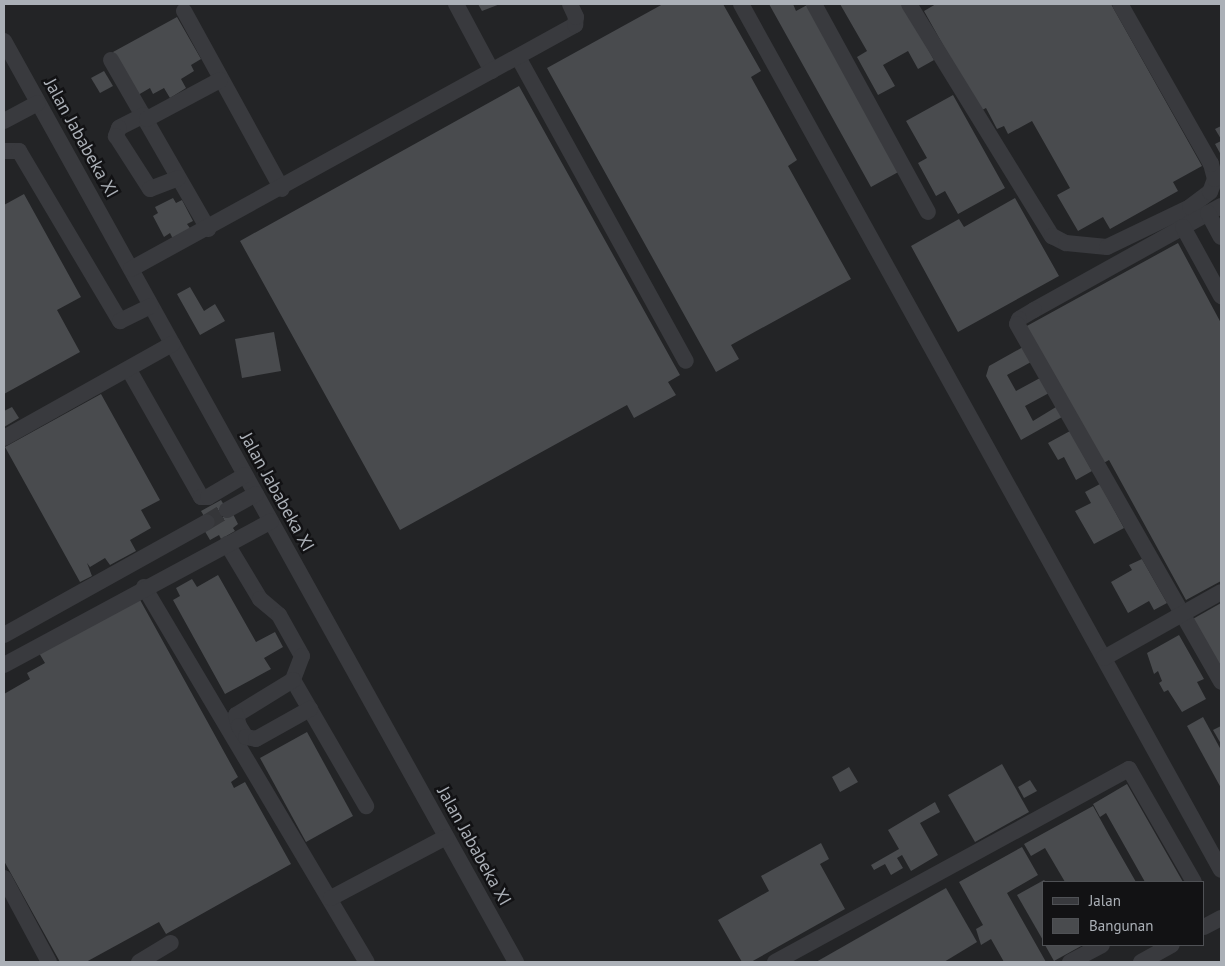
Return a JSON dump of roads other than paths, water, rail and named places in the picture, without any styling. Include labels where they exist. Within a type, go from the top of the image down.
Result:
[{"type":"street","points":[[456,4],[492,72]]},
{"type":"street","points":[[131,270],[282,189],[575,25],[576,17],[570,4]]},
{"type":"street","points":[[741,4],[1221,870]]},
{"type":"street","points":[[814,4],[928,212]]},
{"type":"street","points":[[909,4],[1052,236],[1072,244],[1107,247],[1190,207],[1210,192],[1215,179],[1211,164],[1120,4]]},
{"type":"street","points":[[184,11],[220,80],[282,189]]},
{"type":"street","name":"Jalan Jababeka XI","points":[[4,41],[516,962]]},
{"type":"street","points":[[518,57],[686,362]]},
{"type":"street","points":[[111,60],[208,229]]},
{"type":"street","points":[[178,178],[150,189],[116,136],[119,128],[220,80]]},
{"type":"street","points":[[4,121],[38,103]]},
{"type":"street","points":[[4,152],[19,151],[120,321],[151,306]]},
{"type":"street","points":[[1221,237],[1215,209],[1034,310],[1017,324],[1183,612],[1221,682]]},
{"type":"street","points":[[1184,227],[1221,296]]},
{"type":"street","points":[[4,438],[129,370],[172,344]]},
{"type":"street","points":[[129,370],[201,497],[208,497],[245,475]]},
{"type":"street","points":[[227,510],[256,494]]},
{"type":"street","points":[[4,665],[144,587],[270,521]]},
{"type":"street","points":[[4,635],[207,522]]},
{"type":"street","points":[[227,544],[260,599],[279,615],[302,656],[293,680],[236,715],[238,726],[246,737],[256,739],[310,709]]},
{"type":"street","points":[[144,587],[331,898],[367,962]]},
{"type":"street","points":[[1104,658],[1221,592]]},
{"type":"street","points":[[293,680],[366,806]]},
{"type":"street","points":[[775,962],[1127,769],[1132,769],[1193,881]]},
{"type":"street","points":[[331,898],[446,837]]},
{"type":"street","points":[[4,878],[49,962]]},
{"type":"street","points":[[1205,926],[1221,918]]},
{"type":"street","points":[[139,962],[171,943]]},
{"type":"street","points":[[1070,962],[1100,946]]},
{"type":"street","points":[[1141,962],[1170,946]]},
{"type":"tunnel","points":[[207,522],[227,510]]}]
